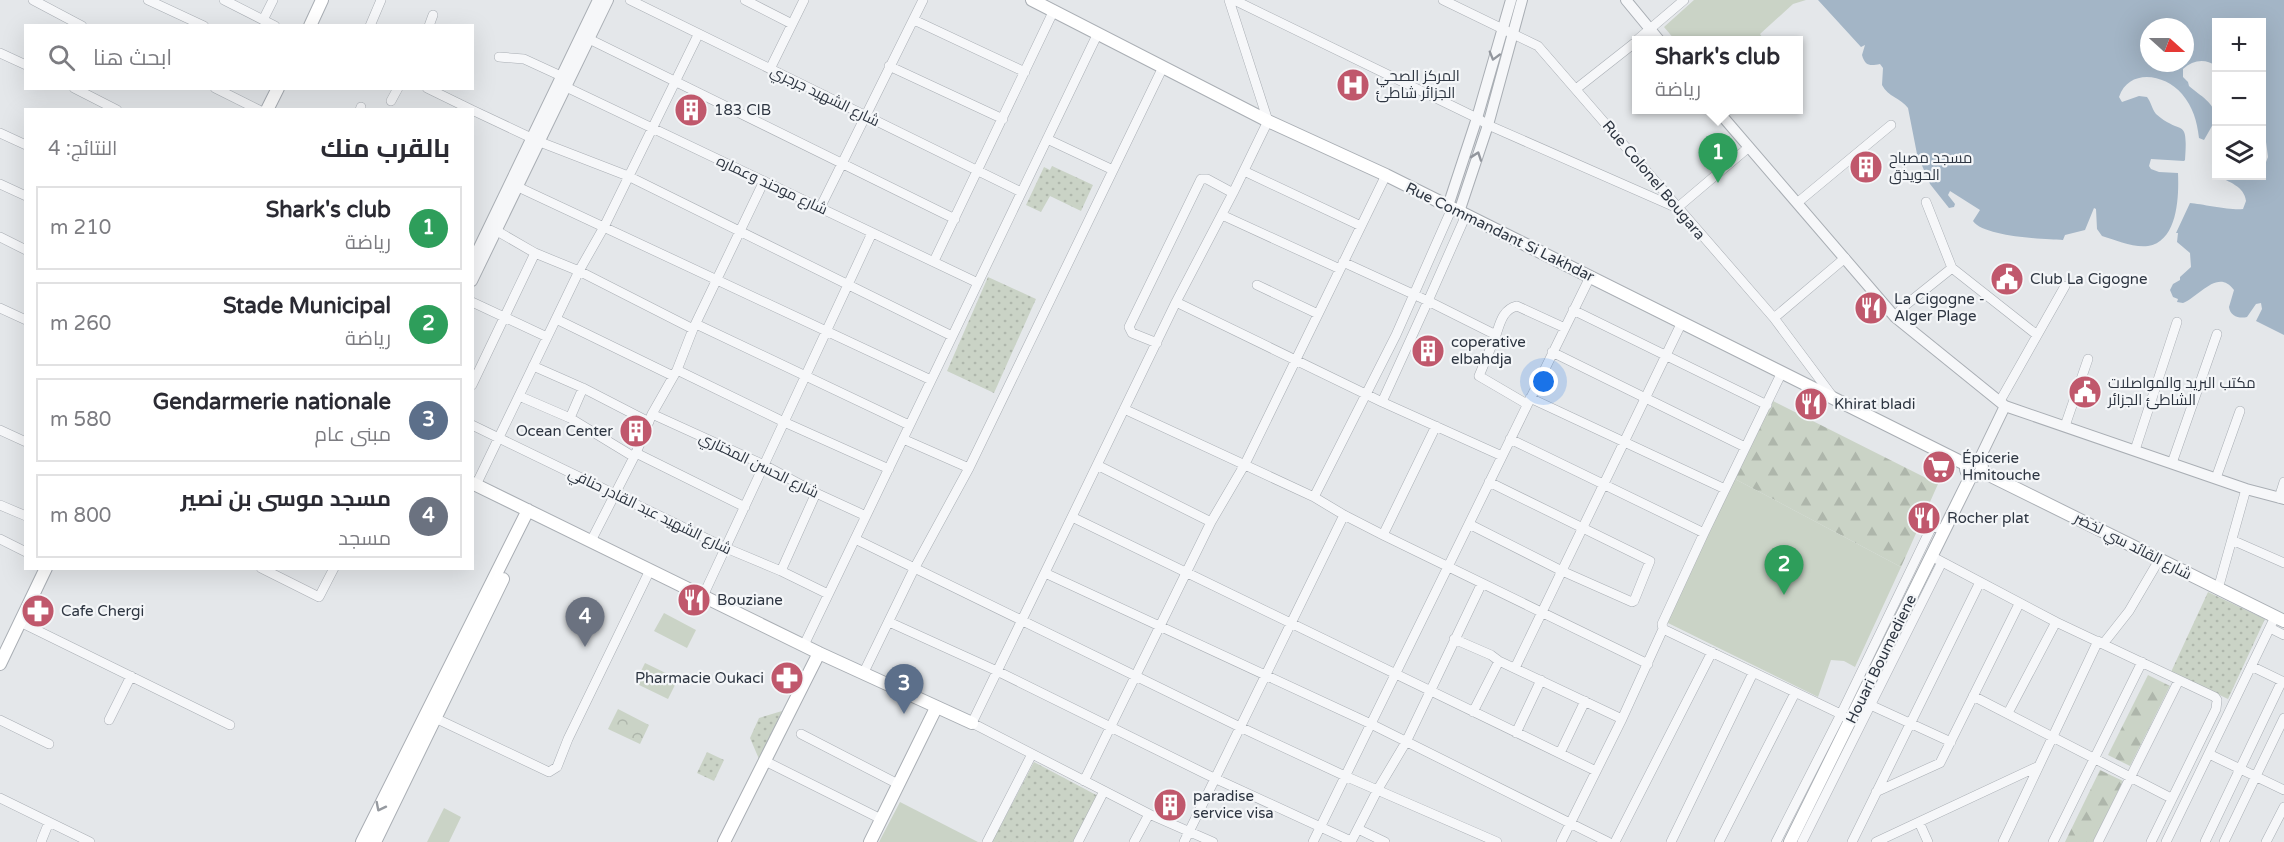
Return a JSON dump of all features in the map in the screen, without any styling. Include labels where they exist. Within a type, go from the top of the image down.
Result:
[{"type":"main road","points":[[311,24],[322,0]]},
{"type":"main road","name":"Rue Commandant Si Lakhdar","points":[[1032,0],[1268,121],[1386,175],[1974,468]]},
{"type":"main road","points":[[268,108],[277,90]]},
{"type":"main road","name":"Houari Boumediene","points":[[1790,842],[1846,717],[1865,702],[1937,559],[1944,530],[1974,468]]},
{"type":"main road","name":"شارع القائد سي لخضر","points":[[1974,468],[2218,589],[2276,622]]},
{"type":"main road","points":[[474,484],[819,653],[972,723]]},
{"type":"main road","points":[[375,842],[531,512]]},
{"type":"main road","points":[[362,842],[531,512]]},
{"type":"main road","points":[[0,664],[5,642],[20,622],[45,570]]},
{"type":"main road","points":[[724,842],[819,653]]},
{"type":"main road","points":[[870,842],[936,708]]},
{"type":"street","points":[[33,0],[78,24]]},
{"type":"street","points":[[148,0],[200,24]]},
{"type":"street","points":[[224,0],[271,24]]},
{"type":"street","points":[[263,20],[273,0]]},
{"type":"street","points":[[370,24],[381,0]]},
{"type":"street","points":[[474,258],[536,140],[598,0]]},
{"type":"street","points":[[564,81],[589,39],[608,0]]},
{"type":"street","name":"شارع الشهيد جرجري","points":[[630,0],[1021,192]]},
{"type":"street","points":[[745,0],[792,24]]},
{"type":"street","points":[[770,69],[804,0]]},
{"type":"street","points":[[820,208],[923,0]]},
{"type":"street","points":[[1214,842],[1149,814],[972,723],[1176,302],[1268,121],[1229,0]]},
{"type":"street","points":[[1234,0],[1488,125],[1677,208],[1749,147]]},
{"type":"street","name":"Rue Colonel Bougara","points":[[1443,0],[1538,46],[1774,318],[1833,398]]},
{"type":"street","points":[[1382,402],[1428,301],[1456,210],[1488,125],[1511,0]]},
{"type":"street","points":[[1314,496],[1396,335],[1456,210],[1477,118],[1507,31],[1522,0]]},
{"type":"street","points":[[1626,0],[1655,36]]},
{"type":"street","points":[[1642,36],[1684,0]]},
{"type":"street","points":[[934,261],[1054,10]]},
{"type":"street","points":[[430,24],[433,15]]},
{"type":"street","points":[[914,20],[1025,72]]},
{"type":"street","points":[[804,645],[1098,33]]},
{"type":"street","points":[[474,484],[499,438],[579,271],[604,227],[698,35]]},
{"type":"street","points":[[589,39],[955,219]]},
{"type":"street","points":[[1576,89],[1632,44]]},
{"type":"street","points":[[0,53],[24,64]]},
{"type":"street","name":"شارع موحند وعماره","points":[[499,57],[524,58],[651,128],[978,283]]},
{"type":"street","points":[[889,66],[1003,119]]},
{"type":"street","points":[[863,674],[915,569],[969,468],[1163,67]]},
{"type":"street","points":[[78,90],[113,108]]},
{"type":"street","points":[[219,90],[254,108]]},
{"type":"street","points":[[391,101],[397,90]]},
{"type":"street","points":[[431,90],[468,108]]},
{"type":"street","points":[[474,111],[536,140],[628,176],[952,336]]},
{"type":"street","points":[[1721,114],[1895,317],[2002,404],[2246,489],[2281,498],[2284,482]]},
{"type":"street","points":[[1797,203],[1892,125]]},
{"type":"street","points":[[0,133],[24,144]]},
{"type":"street","points":[[1047,139],[1113,170]]},
{"type":"street","points":[[474,277],[518,187],[536,140]]},
{"type":"street","points":[[1244,171],[1361,226]]},
{"type":"street","points":[[1084,781],[1211,522],[1245,464],[1386,175]]},
{"type":"street","points":[[1157,343],[1132,333],[1129,327],[1191,200],[1204,178],[1233,193]]},
{"type":"street","points":[[591,542],[675,373],[694,327],[764,181]]},
{"type":"street","points":[[0,184],[24,195]]},
{"type":"street","points":[[518,187],[931,380]]},
{"type":"street","points":[[1926,201],[1952,268],[2037,335]]},
{"type":"street","points":[[1222,215],[1428,301],[1496,335]]},
{"type":"street","points":[[496,231],[535,253],[579,271],[694,327],[806,376],[909,425]]},
{"type":"street","points":[[703,596],[872,233]]},
{"type":"street","points":[[0,237],[24,248]]},
{"type":"street","points":[[474,381],[535,253]]},
{"type":"street","points":[[1774,318],[1845,258]]},
{"type":"street","points":[[1895,317],[1902,308],[1952,268]]},
{"type":"street","points":[[1313,842],[1590,277]]},
{"type":"street","points":[[1257,285],[1318,314]]},
{"type":"street","points":[[1974,468],[2002,404],[2065,286]]},
{"type":"street","points":[[1176,302],[1382,402],[1502,456]]},
{"type":"street","points":[[474,303],[547,337]]},
{"type":"street","points":[[1565,328],[1517,306],[1509,308],[1503,317],[1479,376],[1529,401],[1725,489]]},
{"type":"street","points":[[0,308],[24,319]]},
{"type":"street","points":[[1573,310],[1767,405]]},
{"type":"street","points":[[556,319],[889,469]]},
{"type":"street","points":[[1515,668],[1682,322]]},
{"type":"street","points":[[2135,450],[2177,322]]},
{"type":"street","points":[[2172,463],[2217,334]]},
{"type":"street","points":[[1552,352],[1745,447]]},
{"type":"street","points":[[2065,426],[2088,359]]},
{"type":"street","name":"شارع الحسن المختاري","points":[[533,366],[764,465],[866,516]]},
{"type":"street","points":[[1561,842],[1648,664],[1663,629],[1662,624],[1782,372]]},
{"type":"street","points":[[570,418],[583,388]]},
{"type":"street","points":[[519,396],[570,418],[635,455],[745,507]]},
{"type":"street","points":[[1124,409],[1314,496],[1383,535],[1648,664]]},
{"type":"street","points":[[2216,478],[2240,411]]},
{"type":"street","name":"شارع الشهيد عبد القادر حنافي","points":[[474,426],[726,548],[828,594]]},
{"type":"street","points":[[1383,535],[1436,426]]},
{"type":"street","points":[[0,430],[24,441]]},
{"type":"street","points":[[903,439],[969,468]]},
{"type":"street","points":[[1510,439],[1704,533]]},
{"type":"street","points":[[1097,465],[1211,522]]},
{"type":"street","points":[[1469,524],[1562,571],[1634,601],[1650,561],[1489,482]]},
{"type":"street","points":[[2218,589],[2246,489]]},
{"type":"street","points":[[781,571],[816,493]]},
{"type":"street","points":[[0,505],[24,515]]},
{"type":"street","points":[[1184,842],[1344,515]]},
{"type":"street","points":[[1072,517],[1596,771]]},
{"type":"street","points":[[1776,842],[1846,717],[1932,526],[1944,530]]},
{"type":"street","points":[[0,539],[24,551]]},
{"type":"street","points":[[855,539],[1345,776],[1497,842]]},
{"type":"street","points":[[2232,540],[2284,563]]},
{"type":"street","points":[[1937,559],[2019,604],[2215,697],[2216,709],[2151,842]]},
{"type":"street","points":[[2003,842],[2100,643],[2129,611],[2159,560]]},
{"type":"street","points":[[265,570],[320,597],[333,570]]},
{"type":"street","points":[[435,718],[549,772],[557,768],[566,743],[650,570]]},
{"type":"street","points":[[1045,573],[1371,724],[1608,842]]},
{"type":"street","points":[[1852,842],[1980,582]]},
{"type":"street","points":[[889,622],[997,671],[1214,778],[1351,842],[1432,691],[1454,639],[1482,583]]},
{"type":"street","points":[[1876,792],[1940,763],[2019,604]]},
{"type":"street","points":[[20,622],[230,725]]},
{"type":"street","points":[[2008,713],[2056,622]]},
{"type":"street","points":[[2166,842],[2251,666],[2276,622],[2284,635]]},
{"type":"street","points":[[1663,629],[1846,717]]},
{"type":"street","points":[[1454,639],[1622,719]]},
{"type":"street","points":[[1615,842],[1712,652]]},
{"type":"street","points":[[1473,712],[1499,661]]},
{"type":"street","points":[[2053,842],[2142,662]]},
{"type":"street","points":[[2205,842],[2283,682],[2251,666]]},
{"type":"street","points":[[1671,842],[1753,673]]},
{"type":"street","points":[[109,720],[131,676]]},
{"type":"street","points":[[1516,733],[1541,680]]},
{"type":"street","points":[[2098,842],[2179,680]]},
{"type":"street","points":[[1719,842],[1795,693]]},
{"type":"street","points":[[1973,696],[2171,798]]},
{"type":"street","points":[[1560,753],[1585,701]]},
{"type":"street","points":[[1803,842],[1865,702],[1951,742]]},
{"type":"street","points":[[2224,842],[2284,718]]},
{"type":"street","points":[[0,720],[49,744]]},
{"type":"street","points":[[801,734],[898,784]]},
{"type":"street","points":[[987,842],[1032,754]]},
{"type":"street","points":[[2209,754],[2284,790]]},
{"type":"street","points":[[765,761],[881,819]]},
{"type":"street","points":[[1876,842],[2039,766]]},
{"type":"street","points":[[2027,772],[2028,789]]},
{"type":"street","points":[[1078,842],[1104,791]]},
{"type":"street","points":[[0,798],[90,842]]},
{"type":"street","points":[[2266,842],[2284,807]]},
{"type":"street","points":[[1134,842],[1149,814]]},
{"type":"street","points":[[40,842],[49,822]]},
{"type":"street","points":[[1919,822],[1928,842]]},
{"type":"street","points":[[1358,829],[1385,842]]},
{"type":"green space","points":[[1694,0],[1806,0],[1793,4],[1760,34],[1761,36],[1672,36],[1664,27]]},
{"type":"green space","points":[[1052,166],[1093,185],[1081,211],[1050,196],[1041,212],[1026,205],[1044,167],[1050,170]]},
{"type":"green space","points":[[988,277],[1036,299],[994,393],[947,371]]},
{"type":"green space","points":[[1773,401],[1938,484],[1901,567],[1735,479]]},
{"type":"green space","points":[[1735,479],[1901,567],[1855,667],[1844,661],[1831,660],[1818,697],[1666,622]]},
{"type":"green space","points":[[2208,592],[2265,619],[2228,699],[2171,672]]},
{"type":"green space","points":[[664,613],[696,630],[687,648],[654,631]]},
{"type":"green space","points":[[645,663],[678,679],[668,699],[635,683]]},
{"type":"green space","points":[[2148,675],[2170,686],[2130,766],[2108,755]]},
{"type":"green space","points":[[618,709],[649,725],[640,744],[608,729]]},
{"type":"green space","points":[[782,711],[759,759],[750,738],[759,718]]},
{"type":"green space","points":[[707,752],[724,760],[714,781],[697,773]]},
{"type":"green space","points":[[1034,762],[1100,797],[1076,842],[992,842]]},
{"type":"green space","points":[[2100,770],[2123,781],[2093,842],[2065,842]]},
{"type":"green space","points":[[900,802],[978,842],[879,842]]},
{"type":"green space","points":[[444,808],[461,817],[449,842],[427,842]]},
{"type":"water","points":[[1818,0],[2284,0],[2284,335],[2256,321],[2262,309],[2261,303],[2256,304],[2247,317],[2241,318],[2233,315],[2229,307],[2234,290],[2228,284],[2215,283],[2183,303],[2177,302],[2178,299],[2173,297],[2170,290],[2173,284],[2180,280],[2180,277],[2191,267],[2190,253],[2177,242],[2178,233],[2176,233],[2190,203],[2243,209],[2245,196],[2235,185],[2225,180],[2266,180],[2268,157],[2266,18],[2212,18],[2212,64],[2199,61],[2194,63],[2194,18],[2140,18],[2140,72],[2183,72],[2183,77],[2189,86],[2212,107],[2212,126],[2204,140],[2199,138],[2194,114],[2186,99],[2175,87],[2166,82],[2148,77],[2139,78],[2131,81],[2119,97],[2122,102],[2139,96],[2147,97],[2156,114],[2181,129],[2185,137],[2184,161],[2151,159],[2149,166],[2151,169],[2178,173],[2178,193],[2171,227],[2158,242],[2148,246],[2131,245],[2102,236],[2097,229],[2096,209],[2094,208],[2085,230],[2065,235],[2063,240],[2015,236],[1989,231],[1973,221],[1980,210],[1950,191],[1948,195],[1955,204],[1954,207],[1949,208],[1930,184],[1917,154],[1908,108],[1882,85],[1883,68],[1880,64],[1871,65],[1863,59],[1865,45],[1861,47]]},
{"type":"place","name":"المركز الصحي الجزائر شاطئ","points":[[1353,85]]},
{"type":"place","name":"183 CIB","points":[[691,110]]},
{"type":"place","name":"مسجد مصباح الحويذق","points":[[1866,167]]},
{"type":"place","name":"Shark's club","points":[[1718,183]]},
{"type":"place","name":"Club La Cigogne","points":[[2007,279]]},
{"type":"place","name":"La Cigogne - Alger Plage","points":[[1871,308]]},
{"type":"place","name":"coperative elbahdja","points":[[1428,351]]},
{"type":"place","name":"مكتب البريد والمواصلات الشاطئ الجزائر","points":[[2085,392]]},
{"type":"place","name":"Khirat bladi","points":[[1811,404]]},
{"type":"place","name":"Ocean Center","points":[[636,431]]},
{"type":"place","name":"Épicerie Hmitouche","points":[[1939,467]]},
{"type":"place","name":"Rocher plat","points":[[1924,518]]},
{"type":"place","name":"Stade Municipal","points":[[1784,595]]},
{"type":"place","name":"Bouziane","points":[[694,600]]},
{"type":"place","name":"Cafe Chergi","points":[[38,611]]},
{"type":"place","name":"مسجد موسى بن نصير","points":[[585,647]]},
{"type":"place","name":"Pharmacie Oukaci","points":[[787,678]]},
{"type":"place","name":"Gendarmerie nationale","points":[[904,714]]},
{"type":"place","name":"paradise service visa","points":[[1170,805]]}]
